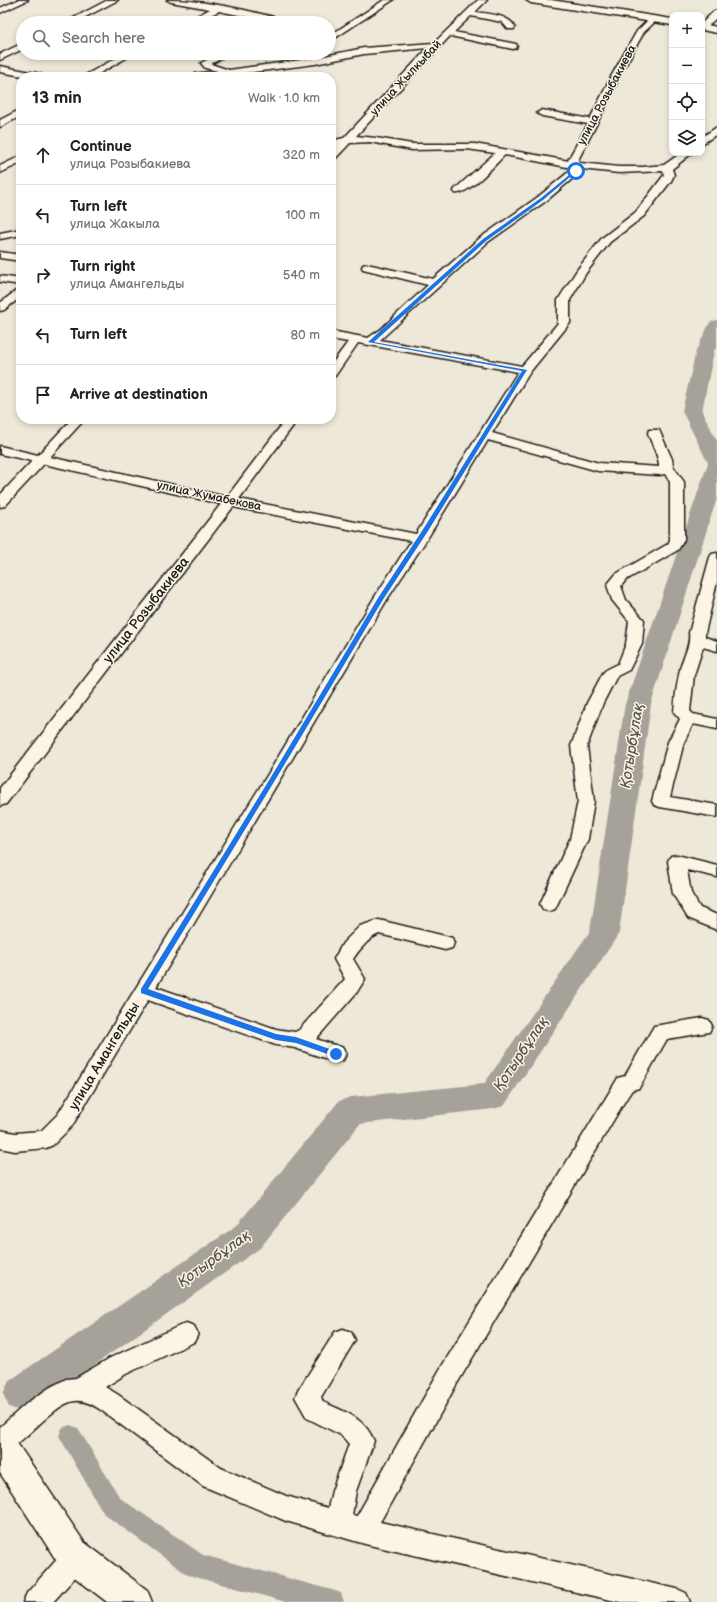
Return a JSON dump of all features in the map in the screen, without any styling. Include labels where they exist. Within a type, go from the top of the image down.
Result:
[{"type":"main road","points":[[531,0],[669,22]]},
{"type":"main road","points":[[705,28],[717,30]]},
{"type":"main road","points":[[0,1444],[72,1554],[135,1602]]},
{"type":"street","points":[[0,11],[24,0]]},
{"type":"street","points":[[82,16],[114,0]]},
{"type":"street","points":[[171,0],[257,16]]},
{"type":"street","points":[[336,35],[389,0]]},
{"type":"street","name":"улица Жылкыбай","points":[[347,141],[436,45],[483,0]]},
{"type":"street","points":[[202,16],[217,8]]},
{"type":"street","points":[[468,13],[505,20],[509,23],[511,28]]},
{"type":"street","points":[[705,24],[717,13]]},
{"type":"street","name":"улица Розыбакиева","points":[[577,167],[573,160],[616,75],[641,31],[654,20]]},
{"type":"street","points":[[448,33],[513,46]]},
{"type":"street","points":[[336,57],[364,51],[436,45]]},
{"type":"street","points":[[0,57],[16,49]]},
{"type":"street","points":[[95,72],[118,60]]},
{"type":"street","points":[[211,60],[205,63],[208,66],[235,70],[249,70],[320,60]]},
{"type":"street","points":[[0,68],[18,72]]},
{"type":"street","points":[[223,72],[235,70]]},
{"type":"street","points":[[542,113],[593,122]]},
{"type":"street","points":[[0,124],[16,115]]},
{"type":"street","points":[[705,139],[717,130]]},
{"type":"street","points":[[336,148],[347,141],[365,139],[425,148],[474,147],[577,167],[652,170],[667,168],[683,156]]},
{"type":"street","points":[[459,191],[502,152]]},
{"type":"street","points":[[0,170],[16,162]]},
{"type":"street","points":[[370,342],[384,332],[435,283],[484,240],[567,180],[576,171],[577,167]]},
{"type":"street","name":"улица Амангельды","points":[[0,1138],[14,1142],[46,1139],[65,1120],[270,784],[381,598],[420,539],[525,370],[564,323],[564,300],[581,272],[606,240],[640,214],[666,182],[669,175],[667,168]]},
{"type":"street","points":[[0,236],[16,233]]},
{"type":"street","points":[[0,254],[16,257]]},
{"type":"street","points":[[367,267],[435,283]]},
{"type":"street","points":[[0,279],[16,281]]},
{"type":"street","points":[[0,308],[16,296]]},
{"type":"street","points":[[336,336],[525,370]]},
{"type":"street","points":[[336,367],[355,340]]},
{"type":"street","points":[[0,503],[74,424]]},
{"type":"street","name":"улица Розыбакиева","points":[[0,800],[72,705],[231,502],[288,424]]},
{"type":"street","points":[[654,433],[658,446],[665,459],[667,469]]},
{"type":"street","points":[[484,435],[598,467],[659,471],[667,469],[672,472],[677,482],[677,540],[673,547],[621,577],[614,585],[614,592],[620,603],[638,620],[634,644],[624,667],[611,673],[595,703],[579,746],[586,801],[579,839],[549,904]]},
{"type":"street","name":"улица Жумабекова","points":[[0,450],[231,502],[420,539]]},
{"type":"street","points":[[717,558],[697,633],[698,640],[683,688],[682,712],[688,718],[717,724]]},
{"type":"street","points":[[698,640],[717,646]]},
{"type":"street","points":[[688,718],[676,742],[660,801],[717,811]]},
{"type":"street","points":[[717,871],[677,861],[682,894],[694,913],[717,924]]},
{"type":"street","points":[[296,1040],[306,1036],[350,987],[355,979],[343,959],[350,948],[367,931],[379,927],[445,942]]},
{"type":"street","points":[[144,991],[276,1037],[296,1040],[336,1054]]},
{"type":"street","points":[[365,1531],[368,1520],[446,1378],[541,1225],[618,1093],[625,1084],[632,1082],[661,1032],[702,1026]]},
{"type":"street","points":[[79,1389],[118,1366],[186,1334]]},
{"type":"street","points":[[338,1522],[344,1490],[362,1441],[350,1427],[315,1410],[307,1397],[343,1340]]},
{"type":"street","points":[[0,1444],[58,1394],[66,1390],[79,1389],[92,1392],[109,1402],[212,1477],[286,1508],[365,1531],[677,1602]]},
{"type":"street","points":[[36,1602],[76,1557]]},
{"type":"waterway","name":"Қотырбұлақ","points":[[717,326],[705,351],[692,411],[717,462]]},
{"type":"waterway","name":"Қотырбұлақ","points":[[22,1394],[248,1237],[351,1111],[493,1096],[604,933],[638,704],[717,465]]},
{"type":"waterway","points":[[70,1436],[112,1506],[197,1566],[332,1602]]},
{"type":"route","points":[[336,1054],[296,1040],[276,1037],[144,991],[381,598],[425,531],[525,370],[370,342],[384,332],[484,240],[542,199],[567,180],[576,171]]}]
